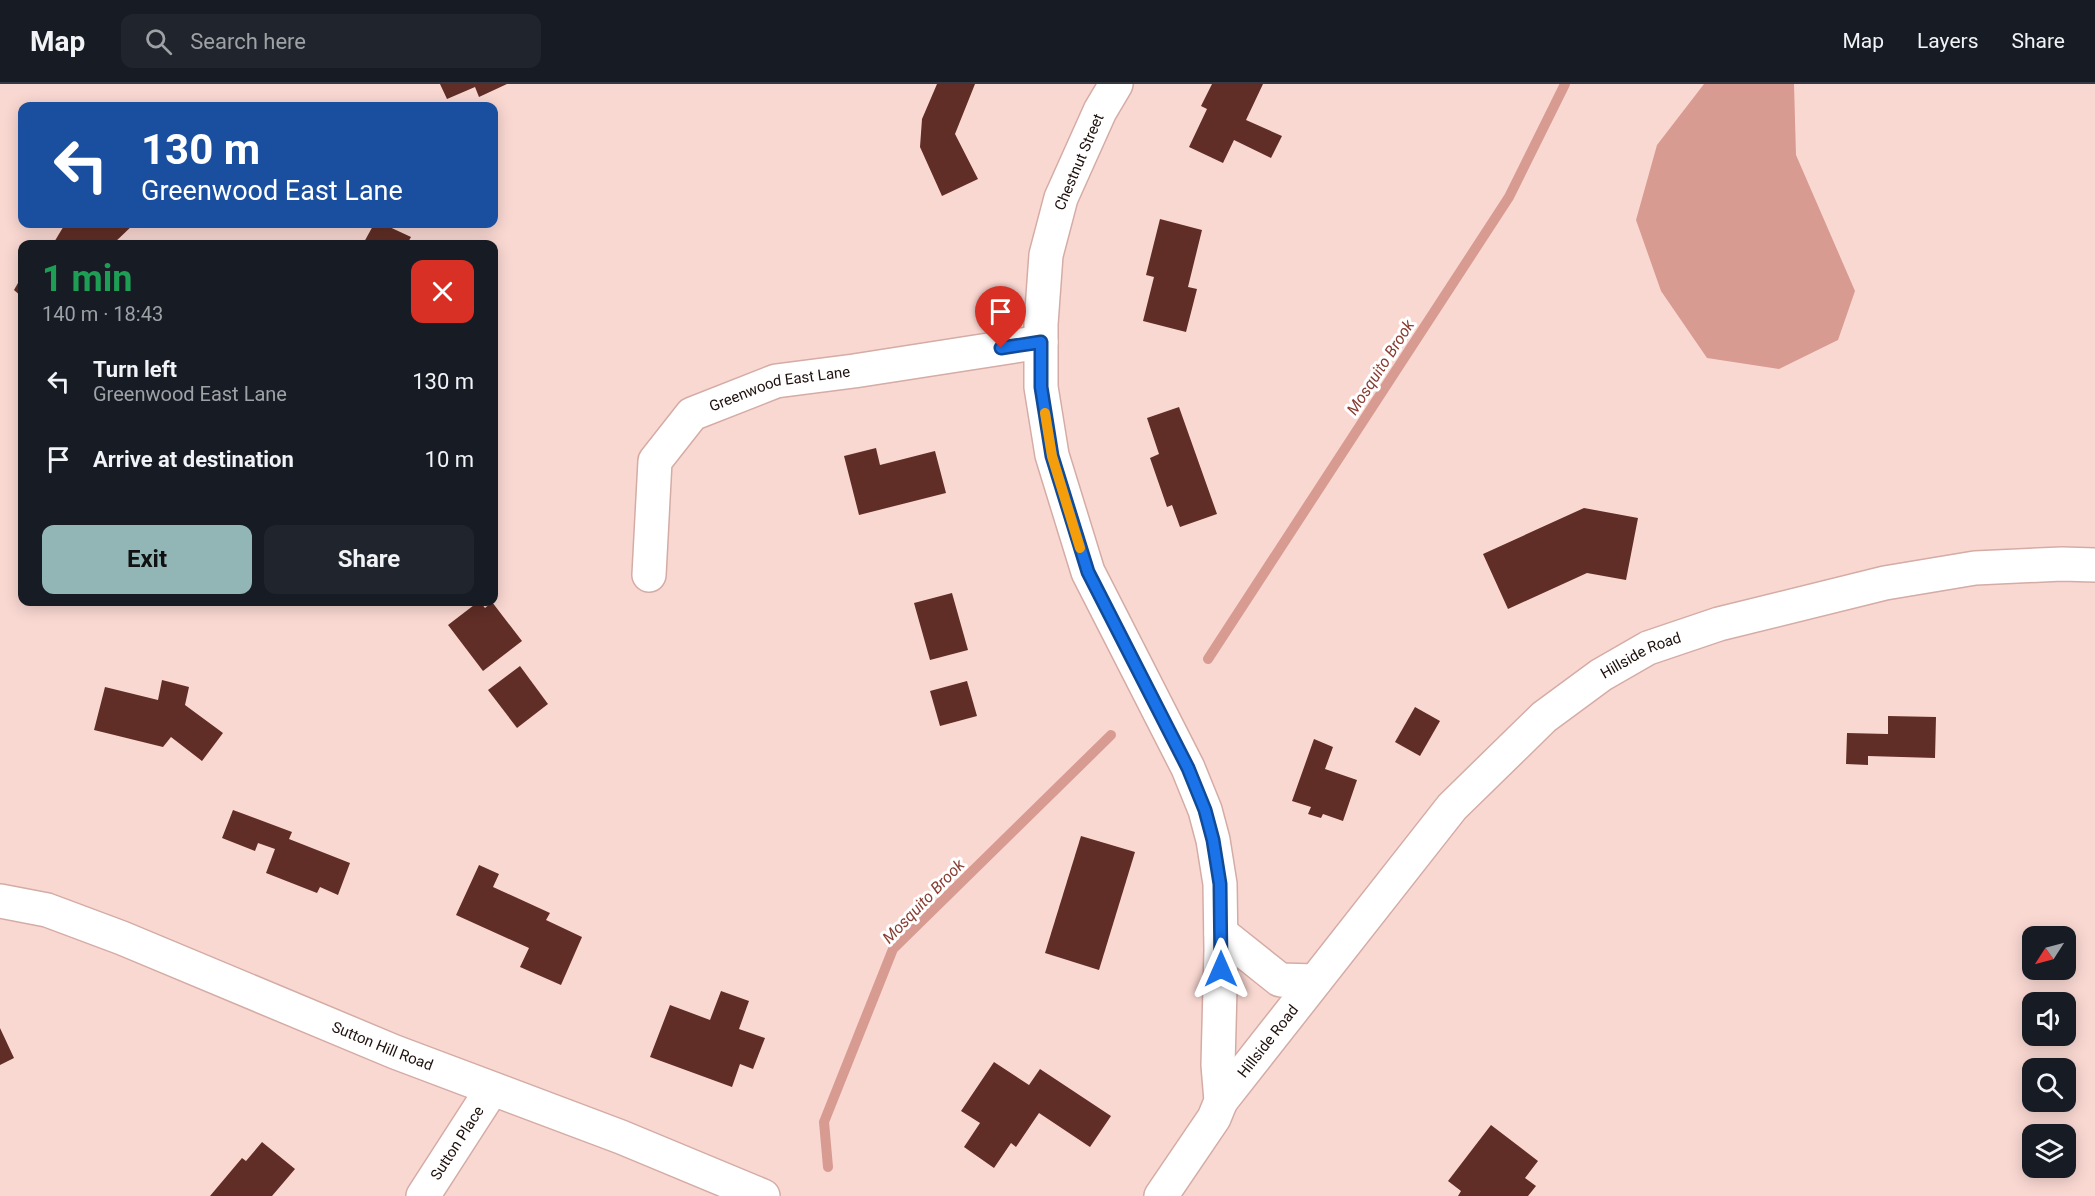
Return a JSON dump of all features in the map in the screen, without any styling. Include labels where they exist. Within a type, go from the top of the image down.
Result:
[{"type":"street","name":"Chestnut Street","points":[[1116,84],[1100,111],[1061,198],[1046,255],[1041,387],[1052,456],[1088,572],[1188,768],[1205,810],[1213,840],[1220,884],[1218,1065],[1221,1101]]},
{"type":"street","name":"Greenwood East Lane","points":[[650,576],[655,461],[692,414],[776,381],[1041,342]]},
{"type":"street","name":"Hillside Road","points":[[1221,1101],[1452,807],[1544,717],[1601,675],[1648,648],[1719,624],[1885,583],[1975,568],[2062,564],[2095,565]]},
{"type":"street","name":"Sutton Hill Road","points":[[0,902],[47,910],[114,935],[395,1052],[621,1137],[763,1196]]},
{"type":"street","name":"Hillside Road","points":[[1221,933],[1280,980],[1315,981]]},
{"type":"street","name":"Sutton Place","points":[[423,1196],[492,1089]]},
{"type":"street","points":[[1161,1196],[1214,1118],[1221,1101]]},
{"type":"shaded area","points":[[1704,84],[1794,84],[1796,155],[1855,291],[1838,340],[1779,369],[1707,358],[1661,291],[1636,220],[1657,145]]},
{"type":"building","points":[[440,84],[507,84],[479,97],[475,87],[447,99]]},
{"type":"building","points":[[937,84],[975,84],[955,134],[978,179],[942,196],[920,147],[922,119]]},
{"type":"building","points":[[1212,84],[1263,84],[1246,120],[1282,136],[1271,158],[1234,140],[1223,163],[1189,147],[1207,109],[1201,106]]},
{"type":"building","points":[[1160,219],[1202,230],[1188,287],[1197,289],[1186,332],[1143,321],[1154,277],[1146,275]]},
{"type":"building","points":[[63,228],[130,228],[117,240],[55,240]]},
{"type":"building","points":[[372,228],[392,228],[411,237],[409,240],[365,240]]},
{"type":"building","points":[[1179,407],[1217,514],[1180,527],[1172,505],[1167,507],[1150,458],[1159,454],[1147,418]]},
{"type":"building","points":[[876,448],[880,465],[935,451],[946,493],[859,515],[844,456]]},
{"type":"building","points":[[1584,508],[1638,518],[1626,580],[1587,573],[1508,609],[1483,554]]},
{"type":"building","points":[[952,593],[968,650],[930,660],[914,603]]},
{"type":"building","points":[[473,606],[485,608],[495,606],[522,641],[483,671],[448,625]]},
{"type":"building","points":[[520,666],[548,704],[517,728],[488,690]]},
{"type":"building","points":[[162,680],[189,687],[185,705],[223,733],[202,761],[171,737],[163,747],[94,730],[105,687],[158,700]]},
{"type":"building","points":[[967,681],[977,716],[940,726],[930,691]]},
{"type":"building","points":[[1415,707],[1440,721],[1420,756],[1395,742]]},
{"type":"building","points":[[1888,716],[1936,717],[1935,758],[1868,756],[1868,765],[1846,764],[1847,733],[1888,734]]},
{"type":"building","points":[[1314,739],[1333,747],[1325,769],[1357,780],[1343,821],[1323,814],[1321,818],[1308,814],[1311,807],[1292,801]]},
{"type":"building","points":[[233,810],[292,832],[289,839],[350,863],[338,895],[320,887],[317,893],[266,873],[275,849],[258,843],[255,851],[222,838]]},
{"type":"building","points":[[1081,836],[1135,852],[1099,970],[1045,953]]},
{"type":"building","points":[[479,865],[499,874],[493,887],[550,913],[546,920],[582,937],[561,985],[520,967],[529,948],[456,915]]},
{"type":"building","points":[[721,991],[749,1001],[739,1029],[765,1038],[753,1069],[740,1064],[732,1087],[650,1057],[670,1005],[710,1020]]},
{"type":"building","points":[[0,1028],[14,1058],[0,1065]]},
{"type":"building","points":[[994,1062],[1029,1085],[1040,1069],[1111,1116],[1090,1147],[1039,1113],[1016,1147],[1011,1143],[994,1168],[964,1147],[980,1123],[961,1111]]},
{"type":"building","points":[[1491,1125],[1538,1161],[1525,1178],[1536,1186],[1528,1196],[1458,1196],[1461,1191],[1448,1181]]},
{"type":"building","points":[[262,1142],[295,1169],[272,1196],[210,1196],[242,1158],[246,1161]]},
{"type":"waterway","name":"Mosquito Brook","points":[[1208,659],[1509,197],[1565,84]]},
{"type":"waterway","name":"Mosquito Brook","points":[[828,1167],[824,1122],[893,949],[1111,735]]},
{"type":"slow traffic","points":[[1045,413],[1052,456],[1080,548]]},
{"type":"route","points":[[1001,348],[1041,342],[1041,387],[1052,456],[1088,572],[1188,768],[1205,810],[1213,840],[1220,884],[1221,969]]}]
